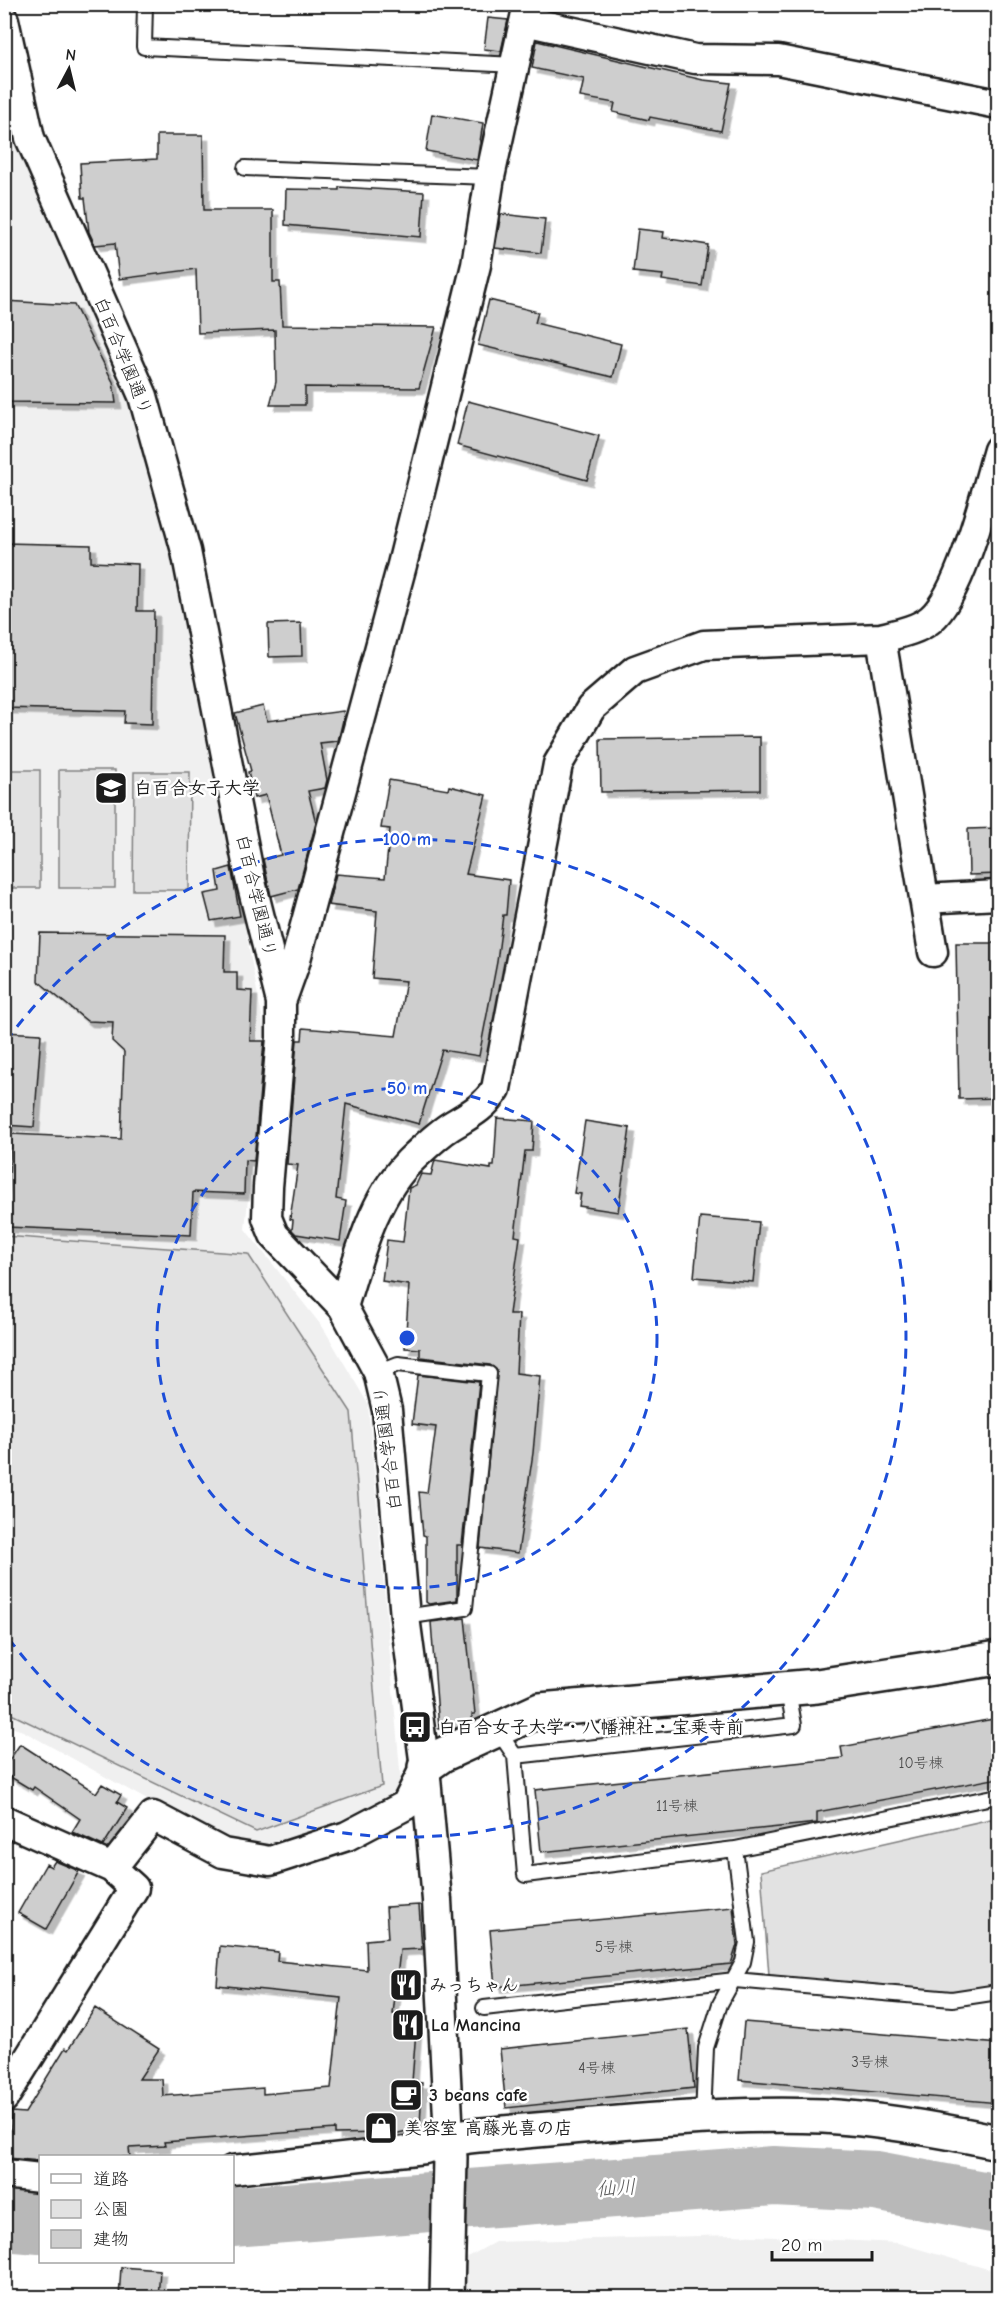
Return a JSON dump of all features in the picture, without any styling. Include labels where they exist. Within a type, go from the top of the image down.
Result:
[{"type":"street","points":[[281,1002],[295,963],[402,565],[476,265],[490,177],[526,13],[695,59],[778,60],[999,104]]},
{"type":"street","name":"白百合学園通り","points":[[4,20],[30,138],[143,396],[186,551],[250,878],[281,1002],[281,1038],[267,1218],[274,1235],[343,1307],[378,1372],[387,1410],[405,1617],[425,1767],[437,1900],[451,2149]]},
{"type":"street","points":[[343,1307],[373,1222],[390,1185],[416,1155],[450,1127],[473,1115],[488,1101],[496,1089],[558,764],[591,708],[635,670],[704,645],[880,639],[931,620],[949,598],[997,458]]},
{"type":"street","points":[[880,639],[933,952]]},
{"type":"street","points":[[924,899],[999,895]]},
{"type":"street","points":[[112,1868],[153,1816],[223,1853],[270,1861],[336,1840],[406,1805],[425,1767],[441,1755],[506,1744],[540,1710],[788,1689],[999,1658]]},
{"type":"street","points":[[4,1820],[112,1868],[134,1888],[4,2098]]},
{"type":"street","points":[[234,2170],[424,2149],[451,2149],[469,2136],[703,2116],[824,2116],[938,2129],[999,2142]]},
{"type":"street","points":[[447,2298],[451,2149]]},
{"type":"street","points":[[4,2174],[39,2178]]},
{"type":"lane","points":[[146,4],[144,47],[516,65]]},
{"type":"lane","points":[[245,168],[490,177]]},
{"type":"lane","points":[[378,1372],[398,1364],[489,1374],[465,1608],[405,1617]]},
{"type":"lane","points":[[788,1689],[794,1725],[506,1744],[525,1875],[735,1849],[999,1796]]},
{"type":"lane","points":[[703,2116],[706,2048],[720,2004],[735,1980],[747,1942],[735,1849]]},
{"type":"lane","points":[[484,2008],[735,1980],[952,1999],[999,1992]]},
{"type":"shaded area","name":"白百合女子大学","points":[[4,123],[15,123],[130,394],[172,543],[265,1033],[245,1229],[324,1329],[368,1404],[402,1793],[341,1827],[268,1848],[230,1846],[23,1731],[5,1725]]},
{"type":"shaded area","points":[[733,2235],[898,2243],[998,2272],[998,2276],[991,2298],[459,2298],[459,2262],[495,2242]]},
{"type":"green space","points":[[4,770],[40,770],[40,888],[5,888]]},
{"type":"green space","points":[[59,770],[115,770],[115,888],[59,888]]},
{"type":"green space","points":[[134,772],[190,772],[189,890],[133,890]]},
{"type":"green space","points":[[4,1236],[248,1254],[351,1412],[382,1786],[256,1832],[5,1711]]},
{"type":"green space","points":[[991,1819],[998,1853],[998,1990],[979,1995],[769,1975],[761,1871]]},
{"type":"building","points":[[488,18],[508,20],[501,51],[484,49]]},
{"type":"building","points":[[537,41],[703,80],[731,83],[721,131],[613,112],[615,103],[580,97],[584,79],[532,68]]},
{"type":"building","points":[[432,114],[483,123],[477,160],[426,151]]},
{"type":"building","points":[[157,135],[203,135],[204,210],[273,210],[273,282],[280,282],[282,325],[436,327],[419,388],[305,387],[305,405],[270,405],[276,382],[275,330],[198,333],[196,269],[119,279],[115,243],[95,245],[89,232],[85,198],[82,198],[80,163],[157,159]]},
{"type":"building","points":[[339,187],[424,192],[421,237],[285,225],[286,189],[339,190]]},
{"type":"building","points":[[501,214],[545,219],[541,253],[495,248]]},
{"type":"building","points":[[638,229],[664,232],[663,238],[708,245],[702,286],[662,280],[663,275],[633,272]]},
{"type":"building","points":[[489,300],[538,312],[535,323],[621,344],[613,377],[478,345]]},
{"type":"building","points":[[4,301],[74,305],[113,382],[116,403],[4,402]]},
{"type":"building","points":[[468,401],[599,436],[587,480],[457,445]]},
{"type":"building","points":[[4,543],[91,545],[91,562],[138,564],[137,611],[154,611],[152,724],[124,723],[125,711],[4,708]]},
{"type":"building","points":[[301,623],[302,656],[269,657],[268,624]]},
{"type":"building","points":[[263,706],[267,721],[343,711],[344,716],[338,741],[320,743],[327,780],[325,788],[308,791],[316,823],[298,889],[271,896],[263,859],[281,855],[266,795],[254,798],[248,772],[251,771],[235,713]]},
{"type":"building","points":[[760,737],[760,790],[601,792],[600,739]]},
{"type":"building","points":[[389,780],[448,790],[449,786],[486,795],[466,874],[509,880],[506,915],[503,915],[497,962],[479,1056],[442,1050],[419,1124],[346,1104],[336,1199],[346,1201],[340,1241],[296,1234],[292,1230],[293,1220],[290,1219],[298,1165],[287,1164],[297,1040],[302,1040],[303,1028],[396,1036],[406,981],[372,978],[377,911],[328,905],[336,874],[385,878],[390,829],[381,828]]},
{"type":"building","points":[[999,828],[999,874],[969,875],[968,829]]},
{"type":"building","points":[[231,867],[240,916],[211,921],[204,894],[220,891],[217,871]]},
{"type":"building","points":[[40,933],[225,935],[224,972],[237,972],[237,990],[252,991],[250,1041],[264,1041],[254,1161],[245,1160],[244,1194],[193,1192],[191,1235],[7,1227],[11,1134],[121,1139],[124,1052],[112,1041],[113,1022],[87,1021],[38,981]]},
{"type":"building","points":[[956,943],[999,943],[999,1098],[959,1099]]},
{"type":"building","points":[[4,1032],[41,1034],[34,1127],[4,1125]]},
{"type":"building","points":[[497,1118],[534,1121],[532,1151],[525,1151],[515,1236],[520,1237],[509,1314],[519,1314],[516,1373],[540,1376],[533,1453],[518,1553],[480,1548],[497,1370],[490,1365],[420,1357],[420,1349],[405,1348],[409,1285],[382,1281],[387,1240],[403,1242],[409,1188],[416,1185],[421,1174],[431,1175],[435,1160],[491,1169],[491,1166],[494,1166]]},
{"type":"building","points":[[585,1121],[630,1128],[618,1212],[579,1206],[581,1194],[574,1193]]},
{"type":"building","points":[[700,1217],[759,1222],[753,1282],[694,1277]]},
{"type":"building","points":[[418,1375],[479,1382],[462,1545],[457,1545],[457,1600],[429,1604],[426,1602],[426,1536],[423,1535],[419,1492],[427,1493],[436,1427],[412,1424]]},
{"type":"building","points":[[465,1618],[475,1714],[472,1714],[472,1721],[454,1729],[439,1729],[431,1622]]},
{"type":"building","points":[[999,1718],[999,1778],[817,1812],[817,1823],[541,1852],[535,1790],[843,1758],[841,1747]]},
{"type":"building","points":[[20,1744],[96,1793],[102,1784],[121,1795],[117,1802],[127,1808],[103,1846],[72,1832],[80,1819],[34,1787],[32,1790],[4,1773],[4,1768]]},
{"type":"building","points":[[55,1861],[79,1871],[46,1929],[18,1913],[46,1864],[51,1867]]},
{"type":"building","points":[[419,1905],[422,1949],[400,1950],[393,2014],[417,2017],[412,2082],[422,2083],[420,2128],[381,2137],[380,2133],[335,2134],[335,2129],[164,2142],[165,2146],[129,2148],[130,2155],[39,2155],[39,2161],[8,2158],[12,2112],[25,2113],[65,2048],[68,2050],[95,2008],[159,2049],[139,2079],[162,2079],[163,2096],[263,2088],[263,2094],[331,2088],[341,1998],[217,1985],[220,1946],[278,1952],[277,1961],[367,1970],[366,1940],[388,1938],[386,1907]]},
{"type":"building","points":[[733,1907],[737,1945],[731,1964],[495,1987],[490,1930]]},
{"type":"building","points":[[744,2022],[999,2044],[999,2103],[739,2080]]},
{"type":"building","points":[[688,2029],[694,2088],[506,2108],[500,2049]]},
{"type":"building","points":[[121,2267],[160,2270],[158,2298],[119,2298]]},
{"type":"waterway","name":"仙川","points":[[234,2217],[774,2176],[876,2181],[998,2204]]},
{"type":"waterway","name":"仙川","points":[[4,2221],[39,2224]]},
{"type":"place","name":"白百合女子大学","points":[[111,788]]},
{"type":"place","name":"白百合女子大学・八幡神社・宝乗寺前","points":[[415,1727]]},
{"type":"place","name":"みっちゃん","points":[[406,1985]]},
{"type":"place","name":"La Mancina","points":[[408,2025]]},
{"type":"place","name":"3 beans cafe","points":[[406,2095]]},
{"type":"place","name":"美容室 高藤光喜の店","points":[[381,2128]]}]
